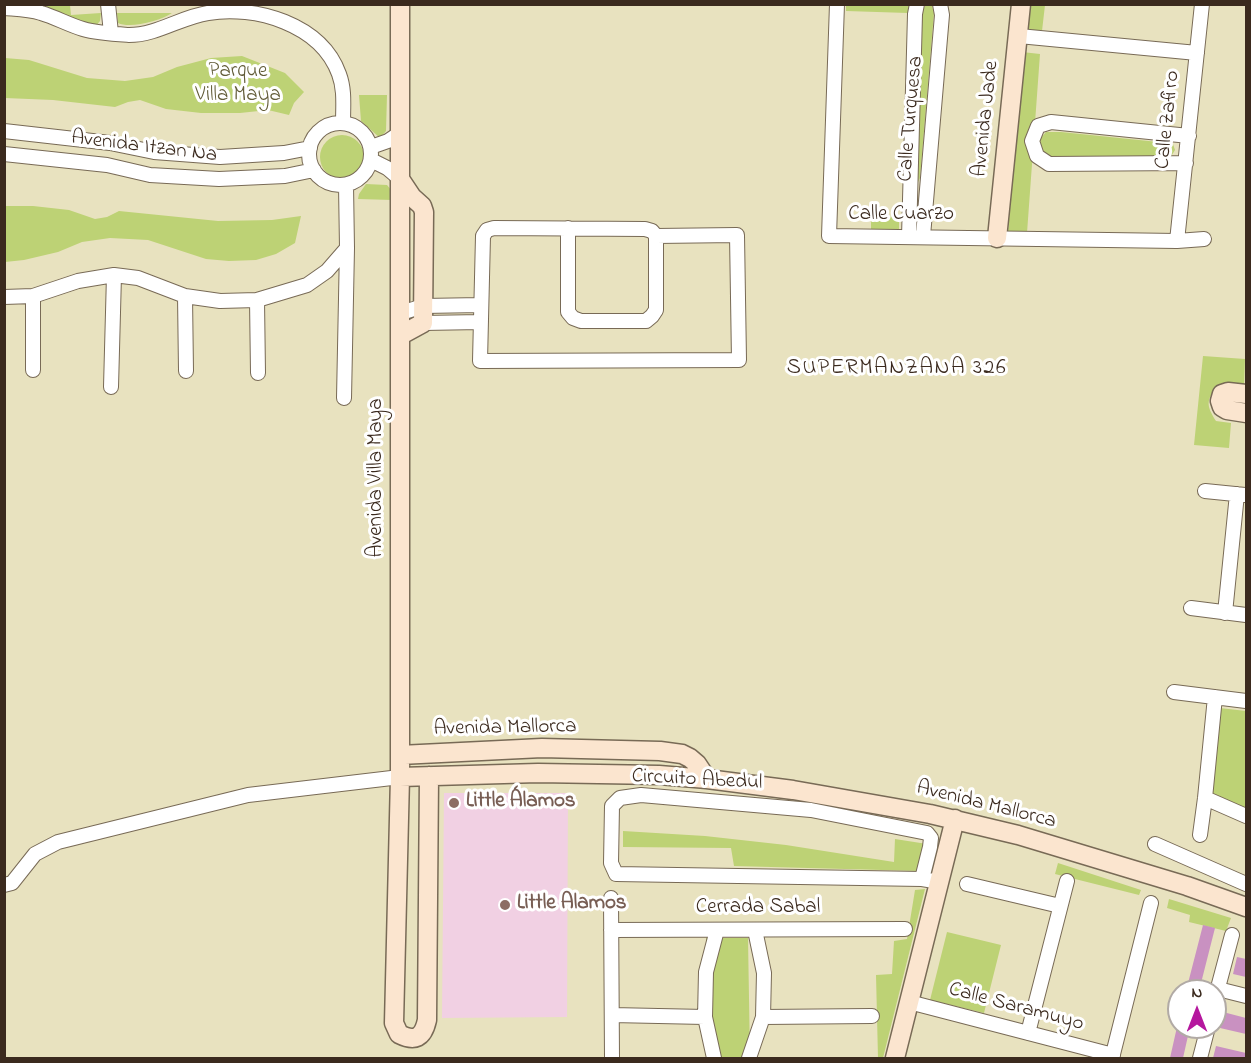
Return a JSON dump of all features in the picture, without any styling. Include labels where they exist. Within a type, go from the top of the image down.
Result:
[{"type":"main road","name":"Avenida Villa Maya","points":[[400,4],[400,777],[394,1023],[399,1034],[408,1038],[418,1037],[425,1031],[427,1020],[429,776]]},
{"type":"main road","name":"Avenida Jade","points":[[997,238],[1022,4]]},
{"type":"main road","points":[[400,179],[412,197],[422,206],[424,212],[423,314],[401,335]]},
{"type":"main road","points":[[1246,394],[1228,392],[1222,394],[1220,401],[1222,407],[1227,410],[1246,413]]},
{"type":"main road","name":"Avenida Mallorca","points":[[400,754],[542,748],[660,751],[682,754],[690,758],[707,779]]},
{"type":"main road","name":"Avenida Mallorca","points":[[400,777],[538,773],[659,775],[793,790],[955,819],[1041,842],[1246,906]]},
{"type":"main road","points":[[895,1059],[909,1002],[931,881],[955,819]]},
{"type":"street","points":[[108,4],[111,33]]},
{"type":"street","name":"Calle Cuarzo","points":[[837,4],[829,236],[1177,241],[1203,239]]},
{"type":"street","name":"Calle Turquesa","points":[[909,237],[917,4]]},
{"type":"street","name":"Calle Turquesa","points":[[923,236],[942,15],[940,4]]},
{"type":"street","name":"Calle Zafiro","points":[[1177,241],[1202,4]]},
{"type":"street","points":[[4,8],[40,8],[85,30],[132,35],[157,30],[190,11],[262,10],[305,33],[328,54],[338,72],[344,91],[343,123]]},
{"type":"street","points":[[1019,36],[1197,53]]},
{"type":"street","points":[[1186,163],[1049,164],[1037,156],[1032,141],[1038,126],[1051,122],[1189,135]]},
{"type":"street","points":[[343,123],[360,130],[367,138],[371,153],[368,169],[363,176],[346,185],[336,185],[327,182],[314,170],[310,163],[310,148],[318,132],[334,124],[343,123]]},
{"type":"street","name":"Avenida Itzan Na","points":[[4,131],[110,143],[154,152],[220,157],[284,153],[310,148]]},
{"type":"street","points":[[371,153],[400,133]]},
{"type":"street","points":[[106,165],[110,143]]},
{"type":"street","points":[[371,153],[400,179]]},
{"type":"street","name":"Avenida Itzan Na","points":[[4,154],[106,165],[150,175],[219,179],[285,176],[314,170]]},
{"type":"street","points":[[344,398],[346,185]]},
{"type":"street","points":[[568,228],[568,312],[573,318],[581,321],[646,321],[656,310],[656,236],[652,231],[568,228],[494,228],[487,230],[483,236],[480,361],[739,360],[737,235],[656,236]]},
{"type":"street","points":[[4,297],[33,296],[78,280],[114,275],[138,278],[184,296],[220,301],[257,300],[307,285],[327,271],[347,248]]},
{"type":"street","points":[[111,387],[114,275]]},
{"type":"street","points":[[33,296],[33,370]]},
{"type":"street","points":[[184,296],[186,371]]},
{"type":"street","points":[[257,300],[258,372]]},
{"type":"street","points":[[423,314],[482,305]]},
{"type":"street","points":[[401,313],[481,322]]},
{"type":"street","points":[[1205,491],[1242,495],[1225,613]]},
{"type":"street","points":[[1191,608],[1246,615]]},
{"type":"street","points":[[1174,692],[1246,700]]},
{"type":"street","points":[[1200,835],[1215,697]]},
{"type":"street","points":[[4,885],[12,883],[35,854],[58,842],[248,795],[400,777]]},
{"type":"street","name":"Circuito Abedul","points":[[641,795],[810,810],[927,833],[931,838],[931,881],[616,874],[611,863],[612,806],[620,798],[641,795]]},
{"type":"street","points":[[1205,798],[1246,816]]},
{"type":"street","points":[[1155,844],[1246,884]]},
{"type":"street","points":[[1028,1033],[1067,881]]},
{"type":"street","points":[[967,884],[1060,906]]},
{"type":"street","points":[[611,898],[612,1059]]},
{"type":"street","name":"Calle Saramuyo","points":[[909,1002],[1113,1057],[1151,903]]},
{"type":"street","name":"Cerrada Sabal","points":[[611,930],[904,929]]},
{"type":"street","points":[[714,1059],[705,1017],[706,972],[717,930]]},
{"type":"street","points":[[749,1059],[763,1017],[764,973],[755,930]]},
{"type":"street","points":[[1220,979],[1232,935]]},
{"type":"street","points":[[1227,995],[1246,996]]},
{"type":"street","points":[[612,1015],[705,1017]]},
{"type":"street","points":[[763,1017],[872,1016]]},
{"type":"street","points":[[1200,1059],[1205,1039]]},
{"type":"shaded area","name":"Little Alamos","points":[[444,793],[568,793],[567,1017],[442,1018]]},
{"type":"green space","points":[[42,5],[70,5],[71,15],[101,13],[100,21],[95,27],[77,22]]},
{"type":"green space","points":[[846,5],[911,5],[908,13],[846,11]]},
{"type":"green space","points":[[1027,5],[1045,5],[1042,31],[1024,29]]},
{"type":"green space","points":[[925,6],[932,6],[934,13],[920,178],[917,184],[915,178],[921,14]]},
{"type":"green space","points":[[117,13],[172,13],[137,25],[123,25],[118,23]]},
{"type":"green space","points":[[1022,52],[1040,54],[1027,233],[1008,233]]},
{"type":"green space","name":"Parque Villa Maya","points":[[242,56],[285,73],[304,92],[294,103],[289,115],[268,110],[201,113],[166,109],[140,100],[115,107],[53,100],[5,98],[5,58],[29,60],[87,78],[125,81],[153,77],[177,67],[211,58]]},
{"type":"green space","points":[[359,95],[387,95],[386,131],[380,138],[361,121]]},
{"type":"green space","points":[[1046,132],[1168,143],[1173,144],[1175,150],[1170,158],[1047,157],[1040,151],[1039,140]]},
{"type":"green space","points":[[342,135],[357,142],[364,157],[357,172],[342,179],[327,172],[320,157],[327,142]]},
{"type":"green space","points":[[366,184],[387,185],[392,191],[392,200],[358,199]]},
{"type":"green space","points":[[5,206],[69,210],[95,219],[107,217],[119,211],[218,221],[272,220],[301,216],[295,243],[276,254],[256,260],[206,259],[148,240],[110,238],[82,242],[58,252],[5,262]]},
{"type":"green space","points":[[871,216],[899,217],[899,232],[871,231]]},
{"type":"green space","points":[[1203,356],[1245,359],[1244,388],[1215,389],[1209,401],[1216,421],[1231,423],[1229,448],[1194,445]]},
{"type":"green space","points":[[1211,707],[1246,711],[1246,810],[1203,791]]},
{"type":"green space","points":[[623,831],[705,836],[786,845],[894,862],[895,839],[927,844],[919,871],[734,866],[731,848],[623,847]]},
{"type":"green space","points":[[1058,863],[1141,890],[1139,895],[1055,874]]},
{"type":"green space","points":[[925,889],[883,1058],[878,1058],[876,975],[892,974],[894,941],[907,939],[915,890]]},
{"type":"green space","points":[[1169,899],[1231,918],[1226,931],[1189,922],[1190,915],[1167,908]]},
{"type":"green space","points":[[947,932],[1001,945],[984,1013],[930,1000]]},
{"type":"green space","points":[[706,938],[748,938],[750,1058],[711,1058]]},
{"type":"building","points":[[1203,925],[1215,928],[1202,979],[1189,979]]},
{"type":"building","points":[[1237,957],[1246,959],[1246,977],[1233,974]]},
{"type":"building","points":[[1227,1013],[1246,1018],[1246,1034],[1227,1030]]},
{"type":"building","points":[[1174,1039],[1187,1039],[1183,1058],[1170,1058]]},
{"type":"building","points":[[1216,1046],[1246,1053],[1246,1058],[1213,1058]]},
{"type":"place","name":"Little Álamos","points":[[454,803]]},
{"type":"place","name":"Little Alamos","points":[[505,905]]},
{"type":"district","name":"SUPERMANZANA 326","points":[[897,369]]}]
